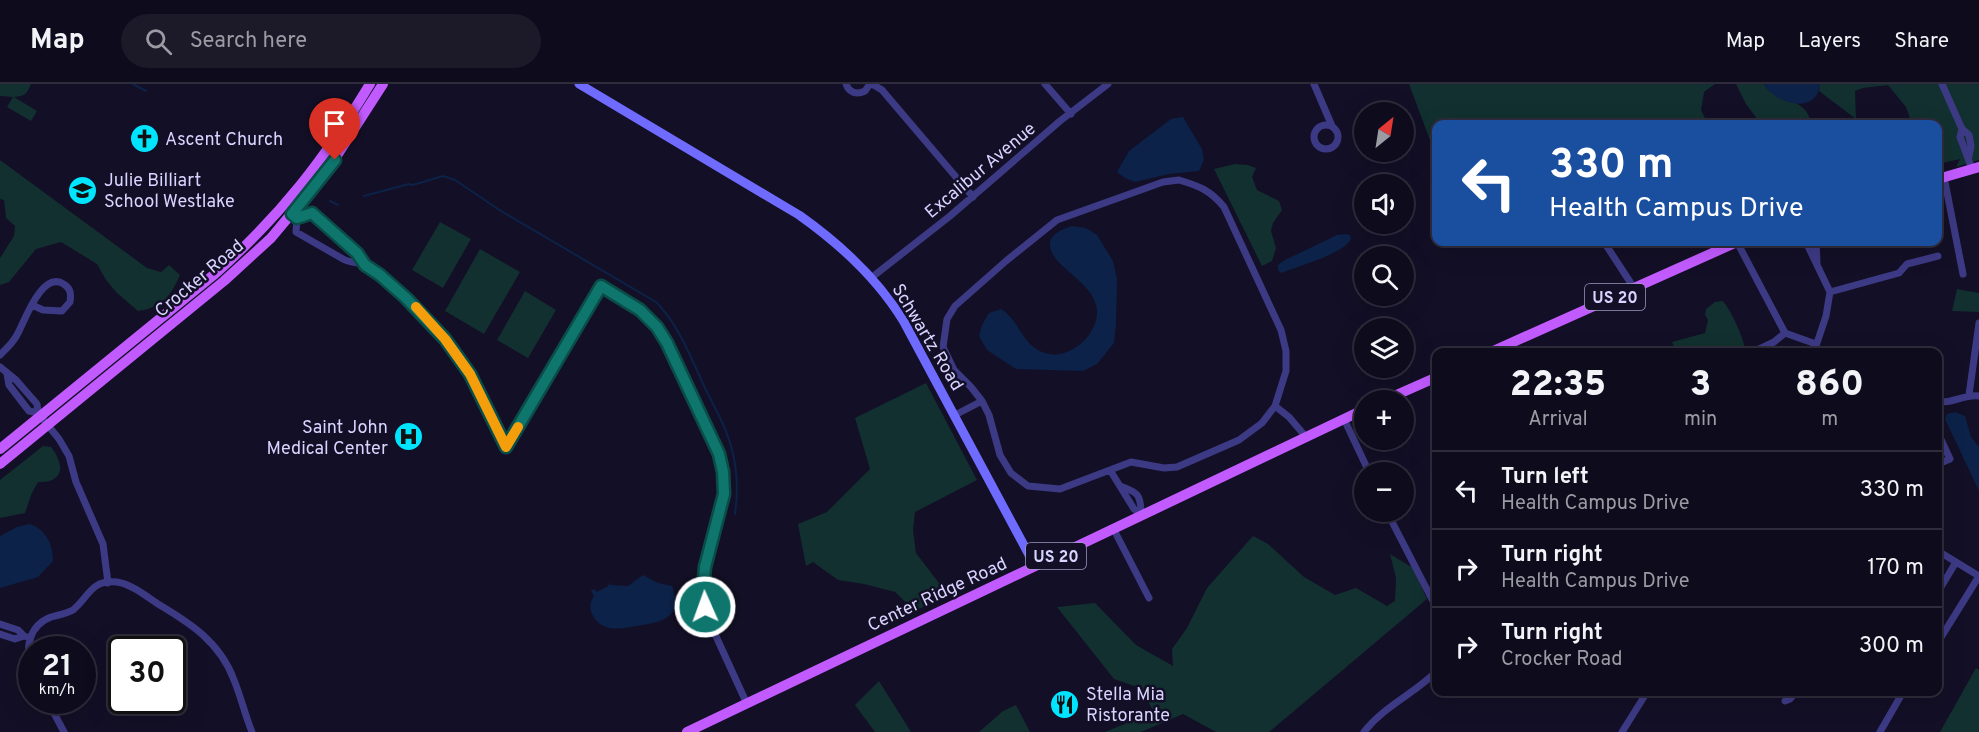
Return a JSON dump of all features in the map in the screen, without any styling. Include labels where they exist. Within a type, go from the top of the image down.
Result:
[{"type":"main road","name":"Crocker Road","points":[[291,213],[295,193],[332,145],[370,84]]},
{"type":"main road","name":"Crocker Road","points":[[0,450],[43,418],[243,249],[291,213],[343,149],[383,84]]},
{"type":"main road","points":[[1942,178],[1976,168]]},
{"type":"main road","name":"US 20","points":[[1500,348],[1728,246]]},
{"type":"main road","points":[[1408,390],[1432,379]]},
{"type":"main road","name":"Center Ridge Road","points":[[687,732],[1354,414]]},
{"type":"main road","name":"Crocker Road","points":[[0,464],[43,418]]},
{"type":"street","name":"Schwartz Road","points":[[579,84],[799,215],[839,246],[871,278],[895,308],[1035,566]]},
{"type":"street","points":[[846,84],[850,91],[856,93],[865,91],[871,84],[882,90],[973,197]]},
{"type":"street","points":[[1045,84],[1071,114]]},
{"type":"street","name":"Excalibur Avenue","points":[[871,278],[973,197],[1108,84]]},
{"type":"street","points":[[1314,84],[1332,126]]},
{"type":"street","points":[[1942,84],[1962,129],[1960,137],[1962,147],[1976,168]]},
{"type":"street","points":[[1179,180],[1198,185],[1214,195],[1224,207],[1281,330],[1286,351],[1286,371],[1275,406],[1262,423],[1239,440],[1177,467],[1164,468],[1131,462],[1060,489],[1028,486],[1007,468],[1000,455],[982,401],[954,370],[943,347],[947,319],[955,306],[1057,220],[1163,182],[1179,180]]},
{"type":"street","points":[[1942,182],[1963,274]]},
{"type":"street","points":[[365,265],[351,263],[300,235],[296,232],[291,213],[312,213],[357,253],[365,265],[406,298],[451,346],[483,396],[506,447],[601,286],[640,310],[652,321],[667,343],[721,460],[724,494],[706,560],[703,597],[709,621],[747,704]]},
{"type":"street","points":[[1607,246],[1634,288]]},
{"type":"street","points":[[1739,246],[1785,333],[1816,344]]},
{"type":"street","points":[[1807,246],[1830,292],[1826,316],[1815,348]]},
{"type":"street","points":[[1816,246],[1817,262]]},
{"type":"street","points":[[1830,292],[1899,273],[1907,264],[1938,256]]},
{"type":"street","points":[[0,355],[18,334],[32,305],[42,290],[51,283],[63,284],[70,293],[70,302],[62,311],[43,310],[32,305]]},
{"type":"street","points":[[1969,395],[1979,323]]},
{"type":"street","points":[[1761,348],[1785,333]]},
{"type":"street","points":[[0,367],[16,380],[37,404],[43,418],[69,456],[76,482],[103,544],[108,583]]},
{"type":"street","points":[[1942,402],[1969,395],[1979,396]]},
{"type":"street","points":[[955,415],[982,401]]},
{"type":"street","points":[[1275,406],[1289,417],[1306,437]]},
{"type":"street","points":[[1344,419],[1364,462]]},
{"type":"street","points":[[1942,442],[1950,459],[1942,462]]},
{"type":"street","points":[[1110,470],[1134,509],[1141,514]]},
{"type":"street","points":[[1392,522],[1432,599]]},
{"type":"street","points":[[1113,528],[1149,598]]},
{"type":"street","points":[[1942,553],[1979,576],[1942,636]]},
{"type":"street","points":[[1942,585],[1956,562]]},
{"type":"street","points":[[28,636],[41,623],[73,609],[93,587],[118,582],[131,587],[206,636],[228,665],[252,732]]},
{"type":"street","points":[[0,624],[18,630],[26,636]]},
{"type":"street","points":[[0,634],[18,638]]},
{"type":"street","points":[[1364,732],[1375,718],[1421,687],[1432,676]]},
{"type":"street","points":[[1622,732],[1644,696]]},
{"type":"street","points":[[1785,701],[1793,696]]},
{"type":"street","points":[[1880,732],[1901,696]]},
{"type":"street","points":[[54,714],[64,732]]},
{"type":"green space","points":[[0,84],[31,84],[25,94],[14,97],[37,111],[31,121],[7,107],[13,97],[0,96]]},
{"type":"green space","points":[[1409,84],[1715,84],[1704,92],[1701,110],[1706,120],[1432,120],[1431,143]]},
{"type":"green space","points":[[1736,84],[1764,84],[1773,93],[1802,107],[1810,120],[1758,120],[1746,104]]},
{"type":"green space","points":[[1820,84],[1979,84],[1979,160],[1956,167],[1960,159],[1942,163],[1942,120],[1911,120],[1906,107],[1888,85],[1866,87],[1855,91],[1856,119],[1819,91]]},
{"type":"green space","points":[[0,160],[147,268],[161,272],[169,265],[180,275],[165,300],[153,307],[138,311],[117,293],[97,264],[61,242],[36,249],[9,282],[0,285],[0,258],[14,236],[15,226],[6,218],[4,200],[0,199]]},
{"type":"green space","points":[[1235,164],[1256,168],[1252,177],[1257,190],[1279,201],[1282,210],[1273,223],[1271,231],[1276,248],[1272,261],[1262,266],[1214,169]]},
{"type":"green space","points":[[440,222],[471,239],[443,288],[412,270]]},
{"type":"green space","points":[[480,249],[520,272],[484,334],[445,311]]},
{"type":"green space","points":[[1957,289],[1979,293],[1979,312],[1952,311]]},
{"type":"green space","points":[[525,291],[556,310],[528,358],[497,340]]},
{"type":"green space","points":[[1723,301],[1737,326],[1745,348],[1674,348],[1672,342],[1705,333],[1708,320],[1705,315],[1706,309],[1715,302]]},
{"type":"green space","points":[[926,383],[977,480],[915,512],[913,530],[916,553],[948,595],[915,611],[895,592],[838,580],[813,562],[806,566],[798,524],[827,512],[870,469],[855,418]]},
{"type":"green space","points":[[43,446],[51,447],[56,455],[60,464],[57,477],[47,482],[38,482],[25,513],[0,518],[0,480]]},
{"type":"green space","points":[[1253,536],[1268,544],[1304,577],[1335,595],[1356,588],[1387,606],[1395,601],[1396,578],[1390,554],[1413,568],[1427,599],[1269,732],[1216,732],[1183,714],[1141,732],[1105,732],[1154,712],[1140,688],[1114,679],[1057,607],[1095,603],[1136,645],[1173,666],[1172,649],[1187,628],[1207,588]]},
{"type":"green space","points":[[1976,668],[1979,670],[1979,732],[1940,732]]},
{"type":"green space","points":[[879,681],[911,732],[875,732],[855,705]]},
{"type":"green space","points":[[1016,705],[1030,732],[979,732],[1003,711]]},
{"type":"water","points":[[1764,84],[1820,84],[1812,100],[1795,104],[1777,97]]},
{"type":"water","points":[[1183,117],[1202,149],[1204,160],[1199,171],[1169,174],[1135,182],[1117,172],[1129,151],[1171,119]]},
{"type":"water","points":[[1072,226],[1086,228],[1097,235],[1113,261],[1117,279],[1114,343],[1097,364],[1083,371],[1016,369],[987,350],[979,336],[989,313],[1001,309],[1035,348],[1050,354],[1061,354],[1073,349],[1085,339],[1094,326],[1097,312],[1095,301],[1088,290],[1060,264],[1050,246],[1054,235]]},
{"type":"water","points":[[1337,235],[1350,235],[1351,239],[1330,255],[1281,273],[1278,270],[1278,265],[1285,260]]},
{"type":"water","points":[[1955,412],[1965,416],[1971,437],[1979,447],[1979,491],[1945,419],[1947,414]]},
{"type":"water","points":[[29,524],[44,533],[52,549],[53,561],[38,577],[0,588],[0,536],[17,527]]},
{"type":"water","points":[[643,575],[658,583],[672,586],[675,596],[674,610],[666,618],[614,629],[596,621],[590,609],[594,596],[591,591],[594,589],[597,592],[608,586],[609,582],[610,585],[628,586]]},
{"type":"waterway","points":[[133,84],[146,91]]},
{"type":"waterway","points":[[364,196],[443,176],[455,180],[501,211],[656,302],[672,322],[685,344],[727,435],[736,474],[735,514]]},
{"type":"waterway","points":[[330,201],[338,205]]},
{"type":"slow traffic","points":[[416,307],[445,339],[470,374],[483,396],[506,447],[518,427]]},
{"type":"place","name":"Ascent Church","points":[[144,139]]},
{"type":"place","name":"Julie Billiart School Westlake","points":[[83,190]]},
{"type":"place","name":"Saint John Medical Center","points":[[409,437]]},
{"type":"place","name":"Stella Mia Ristorante","points":[[1065,704]]},
{"type":"route","points":[[335,160],[292,214],[297,218],[312,213],[357,253],[365,265],[402,294],[428,320],[451,346],[470,374],[483,396],[506,447],[601,286],[640,310],[657,327],[667,343],[721,460],[723,501],[704,574],[705,607]]}]
